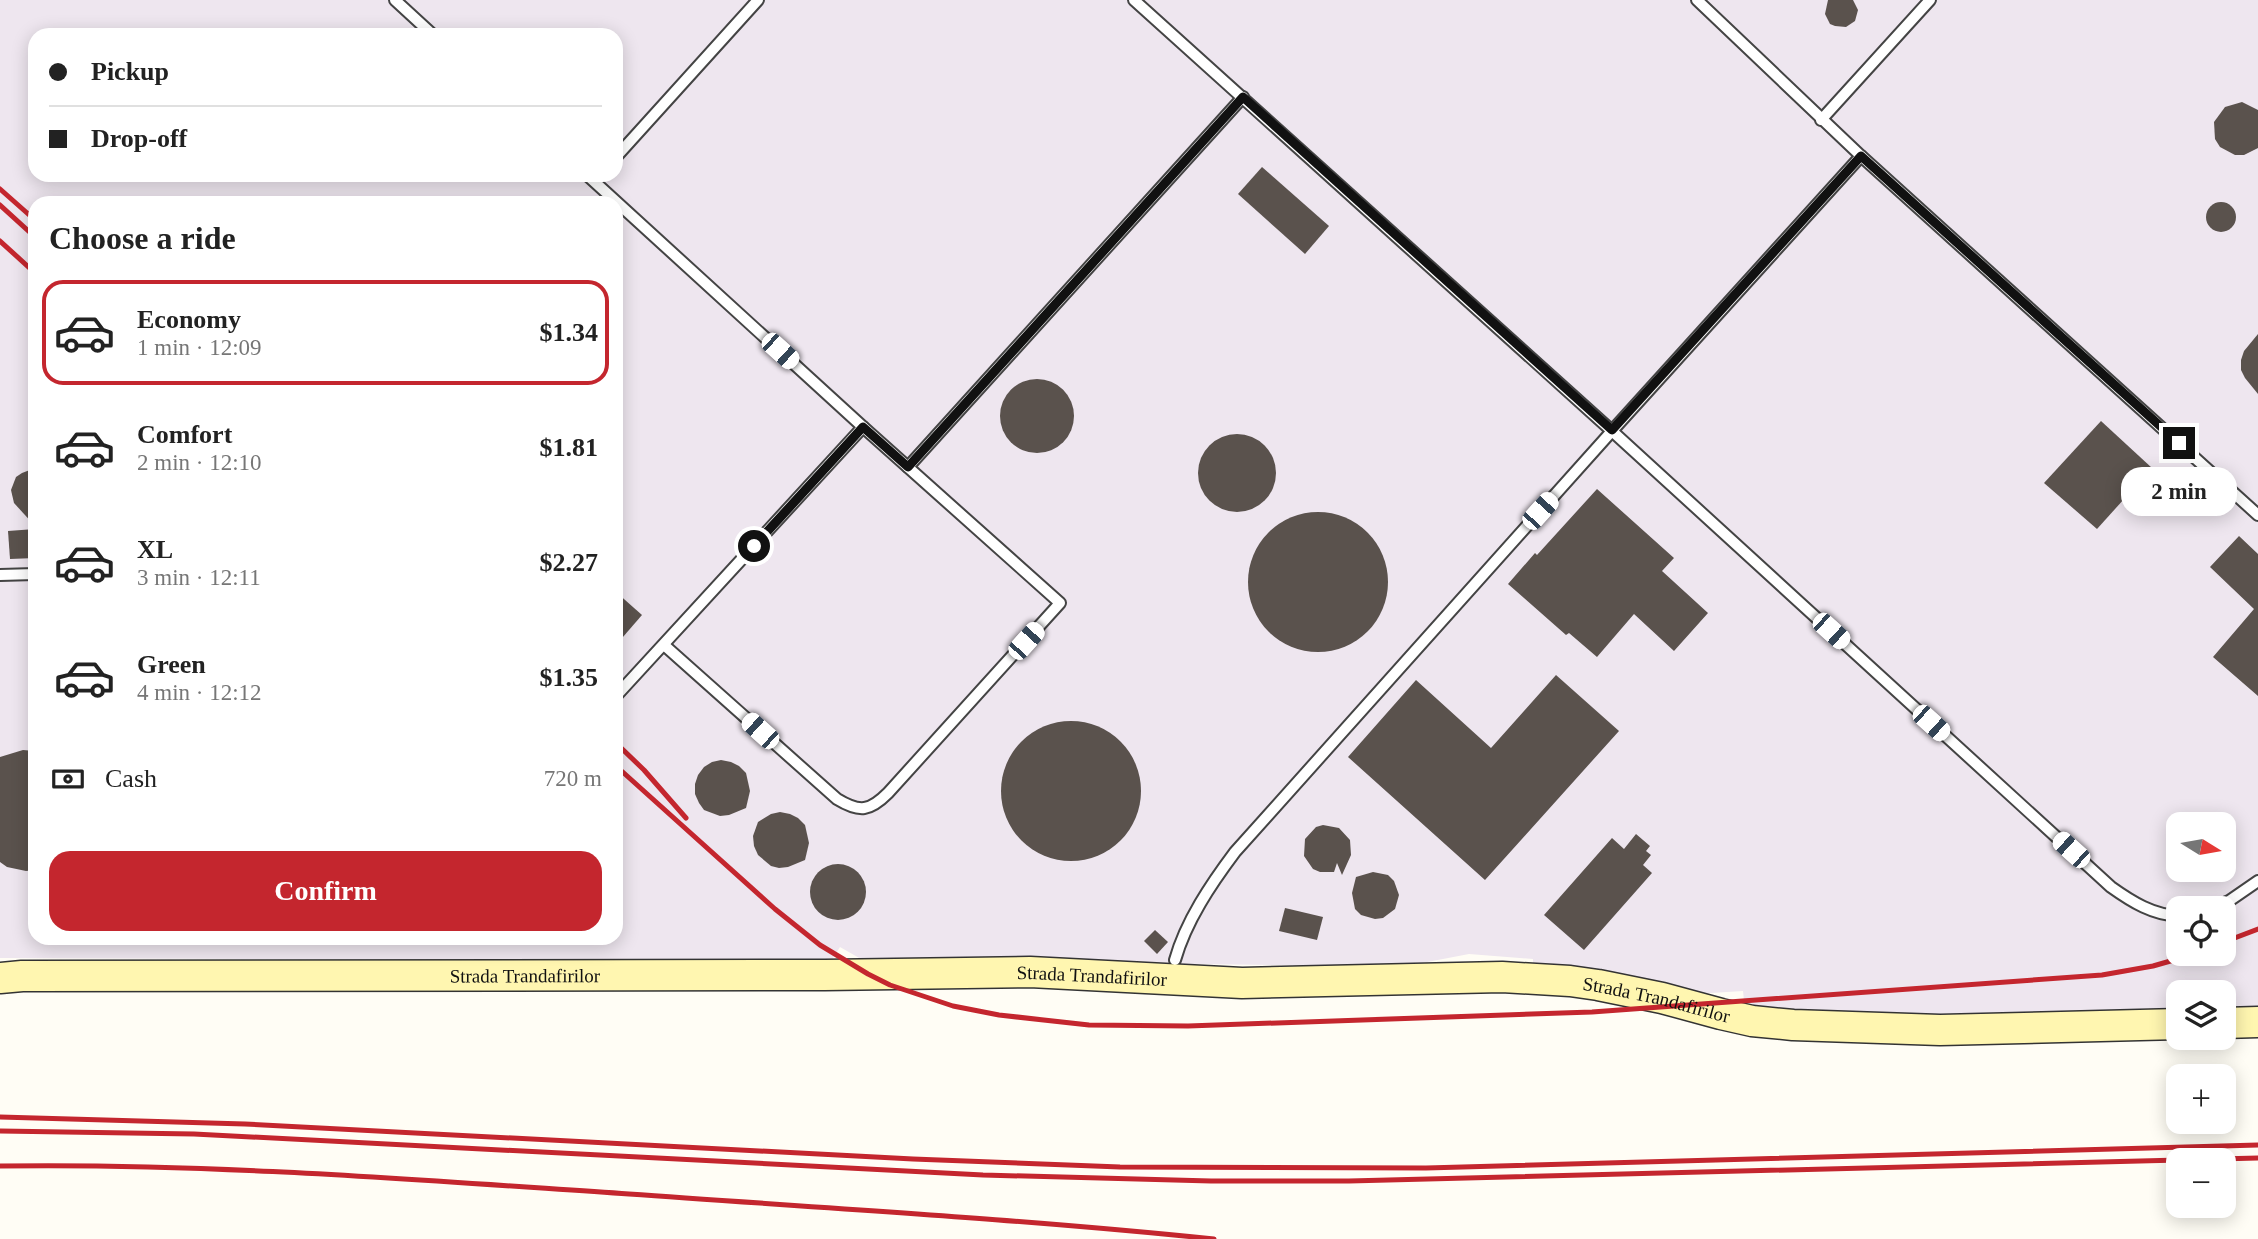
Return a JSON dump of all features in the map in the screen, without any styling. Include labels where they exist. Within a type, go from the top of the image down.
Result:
[{"type":"main road","name":"Strada Trandafirilor","points":[[0,978],[1030,972],[1242,983],[1502,976],[1598,985],[1752,1021],[1793,1025],[1940,1030],[2166,1024]]},
{"type":"main road","points":[[2236,1023],[2258,1022]]},
{"type":"lane","points":[[395,0],[425,28]]},
{"type":"lane","points":[[623,149],[758,0]]},
{"type":"lane","points":[[1133,0],[1612,430],[2111,887],[2151,911],[2166,914]]},
{"type":"lane","points":[[1697,0],[1821,120],[2258,515]]},
{"type":"lane","points":[[1821,120],[1930,0]]},
{"type":"lane","points":[[908,467],[1243,97]]},
{"type":"lane","points":[[1175,960],[1184,934],[1215,880],[1235,852],[1861,156]]},
{"type":"lane","points":[[599,182],[614,196]]},
{"type":"lane","points":[[623,204],[863,427],[1060,603],[879,802],[861,809],[837,799],[664,645]]},
{"type":"lane","points":[[623,689],[863,427]]},
{"type":"lane","points":[[0,575],[28,574]]},
{"type":"lane","points":[[2236,896],[2258,881]]},
{"type":"shaded area","points":[[0,0],[2258,0],[2258,1009],[2236,1010],[2236,980],[2166,980],[2166,1011],[1930,1018],[1745,1010],[1743,991],[1695,994],[1533,966],[1533,959],[1469,954],[1422,963],[1350,966],[871,960],[861,959],[840,947],[831,961],[0,958]]},
{"type":"building","points":[[1828,0],[1853,0],[1858,10],[1855,21],[1846,27],[1830,24],[1825,14]]},
{"type":"building","points":[[2242,102],[2258,110],[2258,148],[2244,155],[2235,155],[2220,147],[2215,139],[2214,122],[2225,107]]},
{"type":"building","points":[[1262,167],[1329,226],[1305,254],[1238,194]]},
{"type":"building","points":[[2221,202],[2227,203],[2235,211],[2235,223],[2227,231],[2221,232],[2215,231],[2207,223],[2206,217],[2207,211],[2215,203]]},
{"type":"building","points":[[2258,334],[2258,394],[2241,370],[2241,360],[2244,351]]},
{"type":"building","points":[[1037,379],[1051,382],[1063,390],[1071,402],[1074,416],[1071,430],[1063,442],[1051,450],[1037,453],[1023,450],[1011,442],[1003,430],[1000,416],[1003,402],[1011,390],[1023,382]]},
{"type":"building","points":[[2101,421],[2152,468],[2097,529],[2044,483]]},
{"type":"building","points":[[1229,434],[1245,434],[1259,440],[1270,451],[1276,465],[1276,481],[1270,495],[1259,506],[1245,512],[1229,512],[1215,506],[1204,495],[1198,481],[1198,465],[1204,451],[1215,440]]},
{"type":"building","points":[[28,471],[28,518],[14,503],[11,490],[16,477]]},
{"type":"building","points":[[1597,489],[1674,558],[1662,571],[1708,613],[1674,651],[1634,614],[1597,657],[1569,633],[1566,635],[1508,584]]},
{"type":"building","points":[[1318,512],[1345,518],[1367,533],[1382,555],[1388,582],[1382,609],[1367,631],[1345,646],[1318,652],[1291,646],[1269,631],[1254,609],[1248,582],[1254,555],[1269,533],[1291,518]]},
{"type":"building","points":[[28,530],[28,558],[10,559],[8,531]]},
{"type":"building","points":[[2239,536],[2258,554],[2258,696],[2213,657],[2254,609],[2210,567]]},
{"type":"building","points":[[623,598],[642,615],[623,637]]},
{"type":"building","points":[[1556,675],[1619,731],[1485,880],[1348,757],[1416,680],[1491,748]]},
{"type":"building","points":[[1071,721],[1098,727],[1120,742],[1135,764],[1141,791],[1135,818],[1120,840],[1098,855],[1071,861],[1044,855],[1022,840],[1007,818],[1001,791],[1007,764],[1022,742],[1044,727]]},
{"type":"building","points":[[28,750],[28,871],[7,867],[0,862],[0,757]]},
{"type":"building","points":[[721,760],[739,766],[746,773],[750,791],[746,808],[720,816],[704,810],[695,794],[695,784],[704,767]]},
{"type":"building","points":[[780,812],[798,818],[805,825],[809,843],[805,860],[779,868],[771,866],[758,855],[753,836],[758,822]]},
{"type":"building","points":[[1323,825],[1339,828],[1350,840],[1351,855],[1342,875],[1337,863],[1334,872],[1320,872],[1313,869],[1304,856],[1305,839],[1316,827]]},
{"type":"building","points":[[1636,834],[1650,846],[1646,851],[1651,855],[1643,865],[1652,873],[1584,950],[1544,915],[1612,838],[1624,849]]},
{"type":"building","points":[[838,864],[849,866],[858,872],[864,881],[864,903],[858,912],[849,918],[838,920],[827,918],[818,912],[812,903],[810,892],[812,881],[818,872],[827,866]]},
{"type":"building","points":[[1373,872],[1388,875],[1394,881],[1399,895],[1395,909],[1383,918],[1361,915],[1355,909],[1352,893],[1356,877]]},
{"type":"building","points":[[1285,908],[1323,917],[1317,940],[1279,931]]},
{"type":"building","points":[[1155,930],[1168,942],[1157,954],[1144,941]]},
{"type":"railway","points":[[0,189],[28,214]]},
{"type":"railway","points":[[0,205],[28,231]]},
{"type":"railway","points":[[0,241],[28,267]]},
{"type":"railway","points":[[623,750],[686,818]]},
{"type":"railway","points":[[623,772],[775,909],[820,945],[890,985],[953,1006],[999,1015],[1089,1025],[1188,1026],[1592,1012],[2102,975],[2166,962]]},
{"type":"railway","points":[[2236,937],[2258,929]]},
{"type":"railway","points":[[0,1117],[245,1124],[913,1159],[1120,1167],[1426,1168],[2258,1145]]},
{"type":"railway","points":[[0,1131],[194,1134],[983,1175],[1211,1181],[1349,1181],[2258,1158]]},
{"type":"railway","points":[[0,1166],[157,1167],[393,1178],[995,1220],[1214,1239]]},
{"type":"route","points":[[754,546],[863,427],[908,467],[1243,97],[1612,430],[1861,156],[2179,443]]}]
